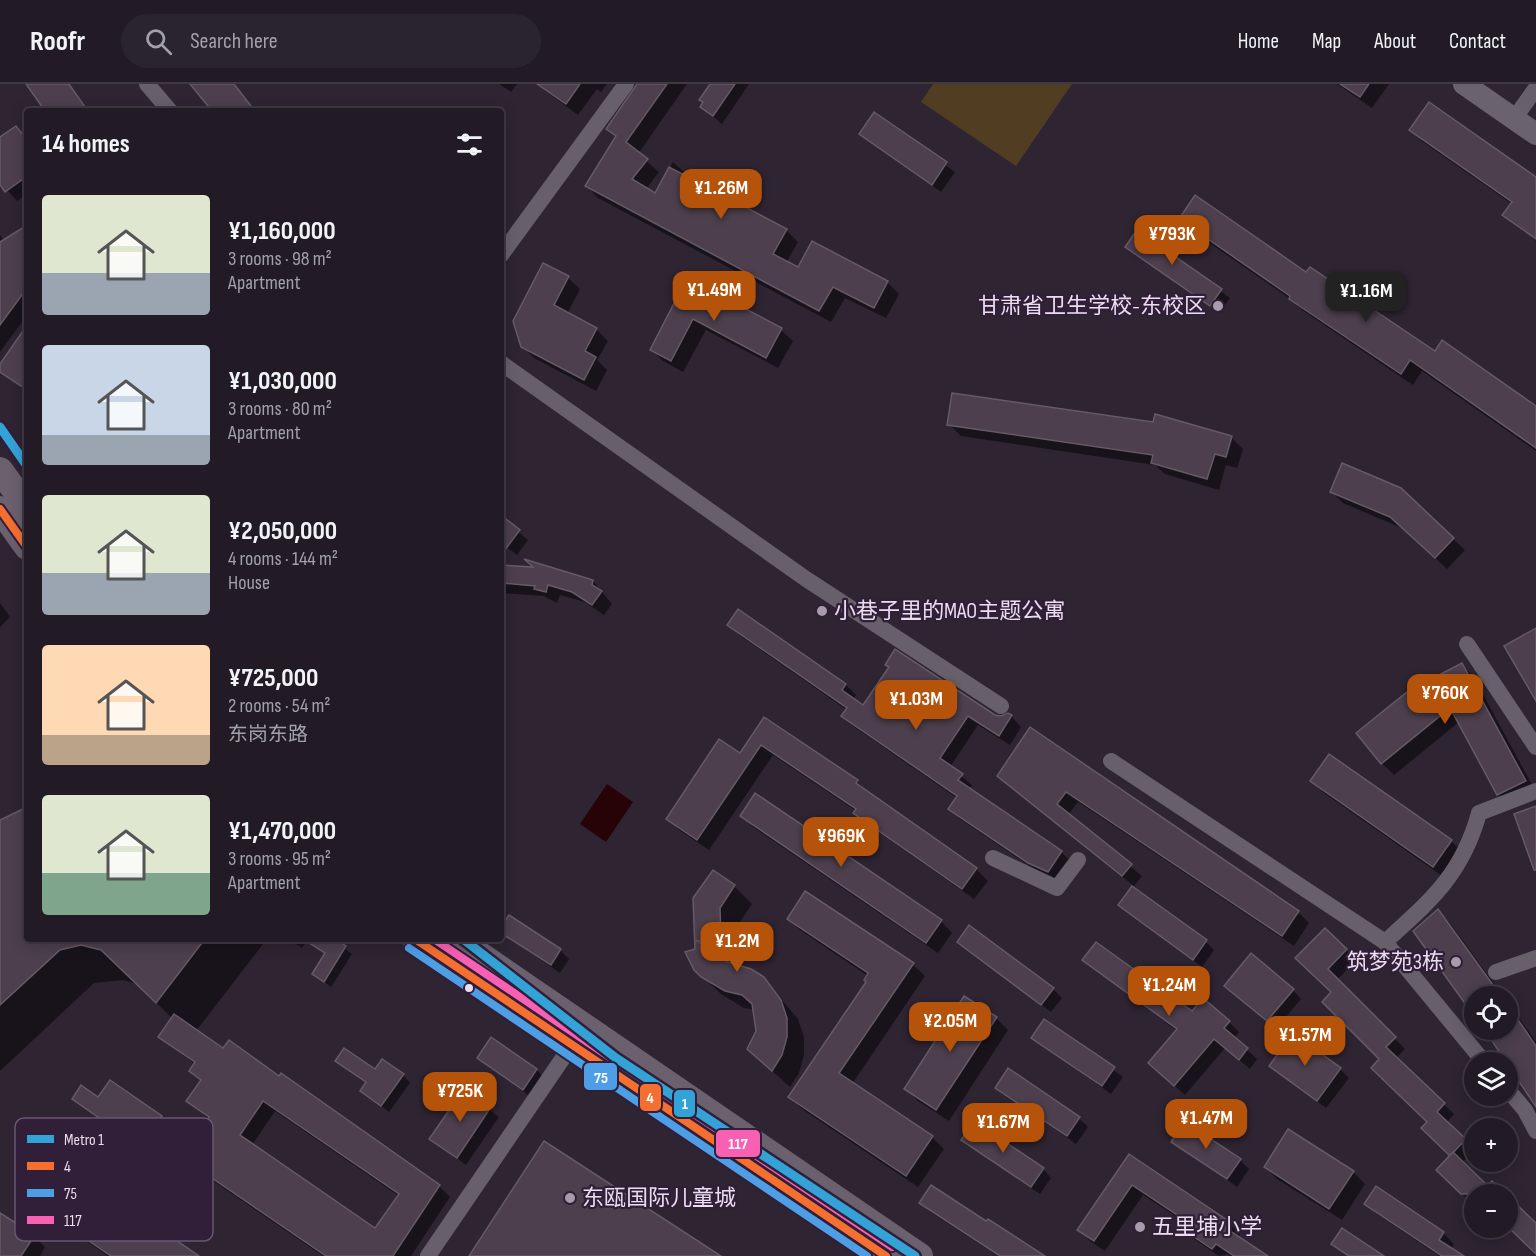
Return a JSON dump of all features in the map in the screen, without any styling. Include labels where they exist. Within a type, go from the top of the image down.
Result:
[{"type":"main road","points":[[1464,84],[1536,134]]},
{"type":"main road","points":[[0,470],[24,503]]},
{"type":"main road","points":[[0,509],[24,543]]},
{"type":"main road","points":[[420,942],[578,1036],[920,1256]]},
{"type":"main road","points":[[461,942],[578,1036],[886,1256]]},
{"type":"street","points":[[147,84],[167,108]]},
{"type":"street","points":[[504,251],[626,84]]},
{"type":"street","points":[[1514,119],[1536,88]]},
{"type":"street","points":[[504,365],[806,579],[1001,706]]},
{"type":"street","points":[[1467,644],[1536,747]]},
{"type":"street","points":[[1111,761],[1385,942],[1476,1052]]},
{"type":"street","points":[[1385,942],[1438,894],[1471,843],[1479,813],[1536,791]]},
{"type":"street","points":[[993,858],[1057,888],[1078,860]]},
{"type":"street","points":[[1496,972],[1536,958]]},
{"type":"street","points":[[428,1256],[578,1036]]},
{"type":"street","points":[[1518,1102],[1536,1131]]},
{"type":"shaded area","points":[[933,84],[1072,84],[1016,166],[921,102]]},
{"type":"shaded area","points":[[607,784],[633,802],[606,842],[580,824]]},
{"type":"building","points":[[26,84],[69,84],[86,108],[43,108]]},
{"type":"building","points":[[190,84],[234,84],[253,108],[210,108]]},
{"type":"building","points":[[537,84],[580,84],[566,104]]},
{"type":"building","points":[[637,84],[667,84],[626,142],[648,159],[632,179],[655,193],[669,167],[787,229],[773,254],[798,267],[812,241],[888,281],[874,308],[833,287],[819,311],[585,186],[616,136],[606,129]]},
{"type":"building","points":[[710,84],[735,84],[713,116],[700,107],[703,102],[699,100]]},
{"type":"building","points":[[1340,84],[1369,84],[1360,97]]},
{"type":"building","points":[[1429,102],[1536,177],[1536,239],[1502,215],[1512,202],[1409,130]]},
{"type":"building","points":[[874,112],[947,162],[932,185],[859,134]]},
{"type":"building","points":[[16,126],[24,136],[24,178],[5,192],[0,185],[0,137]]},
{"type":"building","points":[[1195,195],[1306,272],[1310,267],[1435,351],[1442,340],[1536,406],[1536,448],[1410,360],[1401,374],[1289,299],[1290,296],[1179,219]]},
{"type":"building","points":[[1141,224],[1159,236],[1154,242],[1222,289],[1210,306],[1125,247]]},
{"type":"building","points":[[24,227],[24,292],[0,325],[0,242]]},
{"type":"building","points":[[543,263],[569,276],[554,305],[597,328],[585,351],[596,357],[584,380],[521,347],[513,321]]},
{"type":"building","points":[[687,278],[782,328],[766,358],[693,319],[671,361],[650,350]]},
{"type":"building","points":[[24,329],[24,388],[0,372],[0,364]]},
{"type":"building","points":[[952,393],[1153,422],[1155,414],[1232,436],[1226,457],[1215,454],[1207,479],[1151,463],[1153,455],[947,425]]},
{"type":"building","points":[[1342,463],[1401,488],[1454,538],[1435,558],[1390,517],[1330,492]]},
{"type":"building","points":[[504,517],[520,530],[504,551]]},
{"type":"building","points":[[524,559],[593,580],[592,585],[602,591],[592,605],[572,592],[548,585],[546,592],[534,589],[535,586],[504,583],[504,565],[533,567]]},
{"type":"building","points":[[738,609],[846,684],[842,690],[863,705],[889,667],[885,665],[895,649],[995,715],[1001,716],[1008,713],[1012,715],[999,736],[968,716],[940,758],[963,774],[958,780],[1062,851],[1048,872],[1028,863],[948,809],[957,796],[841,716],[847,708],[727,625]]},
{"type":"building","points":[[1536,628],[1536,701],[1504,646]]},
{"type":"building","points":[[1462,663],[1526,781],[1497,795],[1450,708],[1381,764],[1356,733],[1417,684],[1418,686]]},
{"type":"building","points":[[764,717],[858,780],[856,783],[977,868],[962,889],[853,813],[856,809],[761,745],[697,840],[666,819],[719,739],[740,753]]},
{"type":"building","points":[[1030,727],[1299,911],[1282,936],[1066,792],[1057,804],[1132,864],[1122,876],[997,776]]},
{"type":"building","points":[[1329,754],[1452,840],[1433,867],[1310,781]]},
{"type":"building","points":[[755,793],[942,920],[926,943],[740,816]]},
{"type":"building","points":[[1536,806],[1536,870],[1534,870],[1514,814]]},
{"type":"building","points":[[24,808],[24,942],[203,942],[156,1003],[101,950],[81,945],[60,950],[0,1005],[0,820]]},
{"type":"building","points":[[713,870],[735,885],[720,908],[721,940],[697,941],[728,962],[751,969],[764,977],[781,1000],[787,1018],[787,1037],[782,1055],[772,1071],[747,1049],[756,1031],[752,1004],[742,995],[725,991],[701,977],[694,970],[685,952],[695,949],[693,898]]},
{"type":"building","points":[[1132,886],[1207,940],[1193,960],[1118,905]]},
{"type":"building","points":[[805,891],[914,963],[839,1073],[933,1136],[906,1176],[788,1097],[866,982],[864,980],[868,973],[787,919]]},
{"type":"building","name":"筑梦苑3栋","points":[[1438,909],[1494,986],[1464,986],[1464,1002],[1413,931]]},
{"type":"building","points":[[509,915],[561,949],[551,965],[504,935],[504,922]]},
{"type":"building","points":[[969,925],[1054,988],[1041,1005],[957,942]]},
{"type":"building","points":[[1325,928],[1347,949],[1328,969],[1396,1037],[1386,1047],[1445,1103],[1437,1112],[1464,1137],[1464,1141],[1450,1156],[1421,1128],[1427,1122],[1371,1068],[1379,1059],[1322,1002],[1331,992],[1295,958]]},
{"type":"building","points":[[308,942],[340,942],[346,946],[324,982],[312,974],[325,953]]},
{"type":"building","points":[[1096,942],[1192,1011],[1203,998],[1230,1021],[1224,1028],[1248,1048],[1239,1060],[1214,1039],[1174,1086],[1148,1063],[1177,1029],[1082,960]]},
{"type":"building","points":[[1251,953],[1294,989],[1267,1021],[1224,986]]},
{"type":"building","points":[[964,996],[997,1017],[936,1110],[904,1089]]},
{"type":"building","points":[[174,1014],[223,1048],[229,1040],[279,1076],[281,1073],[440,1185],[393,1256],[326,1256],[213,1179],[213,1118],[208,1118],[186,1101],[201,1080],[189,1071],[195,1062],[158,1037]],"holes":[[[263,1101],[399,1194],[375,1228],[240,1135]]]},
{"type":"building","points":[[1044,1019],[1115,1067],[1102,1086],[1031,1038]]},
{"type":"building","name":"筑梦苑3栋","points":[[1518,1020],[1536,1046],[1536,1107],[1518,1080],[1518,1052],[1499,1052],[1491,1040],[1518,1040]]},
{"type":"building","points":[[1293,1033],[1341,1068],[1317,1101],[1269,1066]]},
{"type":"building","points":[[491,1037],[537,1069],[523,1090],[477,1058]]},
{"type":"building","points":[[344,1048],[375,1069],[382,1059],[404,1074],[381,1106],[360,1091],[366,1082],[335,1061]]},
{"type":"building","points":[[1008,1068],[1080,1117],[1067,1136],[995,1088]]},
{"type":"building","points":[[110,1080],[162,1116],[161,1118],[99,1118],[72,1099],[81,1085],[98,1097]]},
{"type":"building","points":[[464,1089],[491,1107],[457,1158],[429,1139]]},
{"type":"building","points":[[974,1121],[1044,1168],[1031,1187],[961,1140]]},
{"type":"building","points":[[1184,1121],[1241,1159],[1227,1179],[1171,1142]]},
{"type":"building","points":[[1288,1129],[1354,1171],[1329,1209],[1264,1167]]},
{"type":"building","name":"东瓯国际儿童城","points":[[544,1141],[721,1256],[469,1256]]},
{"type":"building","points":[[1453,1152],[1464,1163],[1464,1172],[1474,1172],[1486,1184],[1464,1184],[1464,1194],[1461,1194],[1436,1170]]},
{"type":"building","points":[[1129,1154],[1230,1222],[1226,1228],[1268,1256],[1234,1256],[1216,1244],[1212,1249],[1178,1226],[1183,1219],[1132,1185],[1094,1241],[1077,1230]]},
{"type":"building","points":[[931,1185],[1045,1256],[1000,1256],[919,1203]]},
{"type":"building","points":[[1376,1186],[1444,1232],[1439,1240],[1464,1256],[1442,1256],[1364,1204]]},
{"type":"building","points":[[1518,1206],[1536,1223],[1536,1254],[1518,1237]]},
{"type":"building","points":[[0,1213],[15,1222],[15,1241],[31,1241],[21,1256],[0,1256]]},
{"type":"building","points":[[1342,1228],[1384,1256],[1349,1256],[1331,1244]]},
{"type":"building","points":[[89,1241],[177,1241],[199,1256],[111,1256]]},
{"type":"metro line","name":"1","points":[[0,427],[24,462]]},
{"type":"metro line","name":"1","points":[[467,942],[616,1058],[915,1256]]},
{"type":"transit line","name":"4","points":[[0,509],[24,543]]},
{"type":"transit line","name":"4","points":[[419,942],[886,1256]]},
{"type":"transit line","name":"117","points":[[438,942],[892,1247]]},
{"type":"transit line","name":"75","points":[[409,948],[867,1256]]},
{"type":"place","name":"甘肃省卫生学校-东校区","points":[[1218,306]]},
{"type":"place","name":"小巷子里的MAO主题公寓","points":[[822,611]]},
{"type":"place","name":"筑梦苑3栋","points":[[1456,962]]},
{"type":"place","name":"东瓯国际儿童城","points":[[570,1198]]},
{"type":"place","name":"五里埔小学","points":[[1140,1227]]}]
